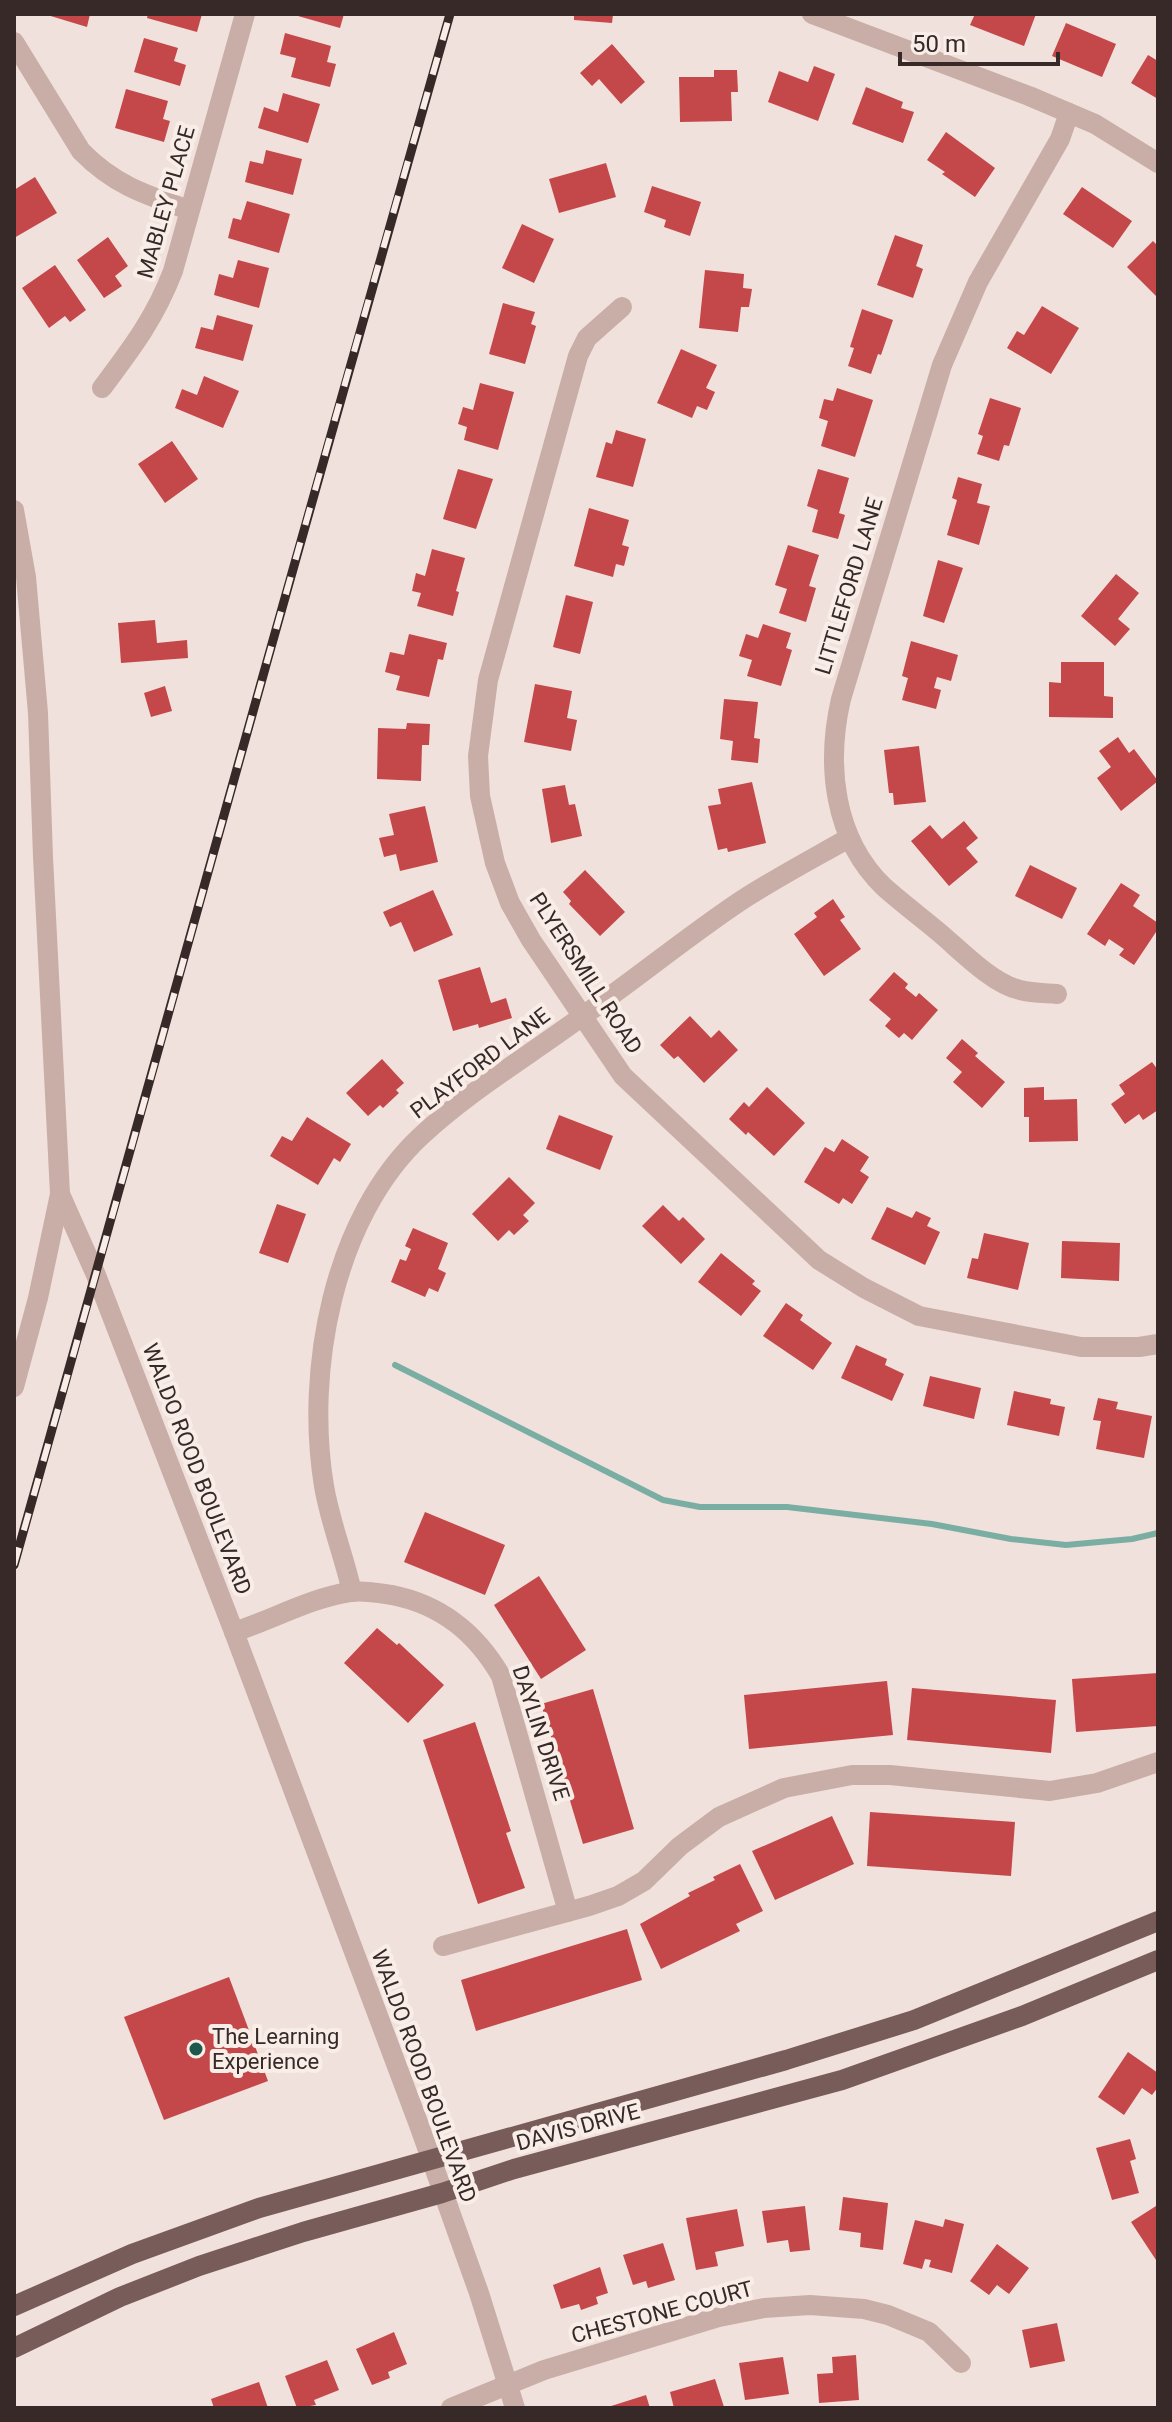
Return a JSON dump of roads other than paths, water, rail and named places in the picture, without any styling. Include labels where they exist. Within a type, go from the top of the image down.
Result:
[{"type":"main road","name":"DAVIS DRIVE","points":[[14,2306],[132,2254],[259,2208],[786,2060],[914,2020],[1158,1921]]},
{"type":"main road","name":"DAVIS DRIVE","points":[[14,2348],[120,2297],[199,2266],[514,2169],[842,2080],[1022,2016],[1158,1960]]},
{"type":"street","name":"MABLEY PLACE","points":[[102,388],[148,327],[162,300],[173,271],[245,14]]},
{"type":"street","points":[[812,14],[1069,113],[1117,136],[1158,163]]},
{"type":"street","points":[[14,42],[81,151],[96,166],[117,182],[189,210]]},
{"type":"street","name":"LITTLEFORD LANE","points":[[1057,994],[1018,990],[984,971],[883,885],[849,838],[834,782],[833,733],[942,365],[978,282],[1060,139],[1069,113]]},
{"type":"street","name":"PLYERSMILL ROAD","points":[[622,307],[587,338],[578,356],[488,680],[478,756],[486,830],[510,903],[531,940],[623,1076],[819,1260],[864,1288],[919,1316],[1081,1347],[1158,1344]]},
{"type":"street","name":"WALDO ROOD BOULEVARD","points":[[14,510],[26,577],[23,639],[38,713],[60,1194],[96,1275],[234,1632],[432,2160],[515,2408]]},
{"type":"street","name":"PLAYFORD LANE","points":[[352,1592],[324,1486],[318,1417],[319,1377],[323,1343],[346,1257],[381,1188],[419,1138],[468,1098],[739,902],[849,838]]},
{"type":"street","points":[[14,1387],[38,1298],[60,1194]]},
{"type":"street","name":"DAYLIN DRIVE","points":[[234,1632],[317,1601],[352,1592],[411,1599],[457,1622],[489,1656],[510,1699],[568,1912]]},
{"type":"street","points":[[443,1946],[568,1912],[631,1889],[719,1817],[784,1788],[852,1775],[890,1775],[1050,1791],[1097,1783],[1158,1762]]},
{"type":"street","name":"CHESTONE COURT","points":[[451,2408],[544,2370],[719,2317],[764,2308],[864,2309],[908,2321],[929,2332],[961,2363]]},
{"type":"waterway","points":[[395,1365],[663,1500],[700,1507],[787,1507],[932,1524],[1011,1539],[1066,1545],[1132,1539],[1158,1533]]},
{"type":"railway","points":[[14,1565],[450,14]]},
{"type":"place","name":"The Learning Experience","points":[[196,2049]]}]
